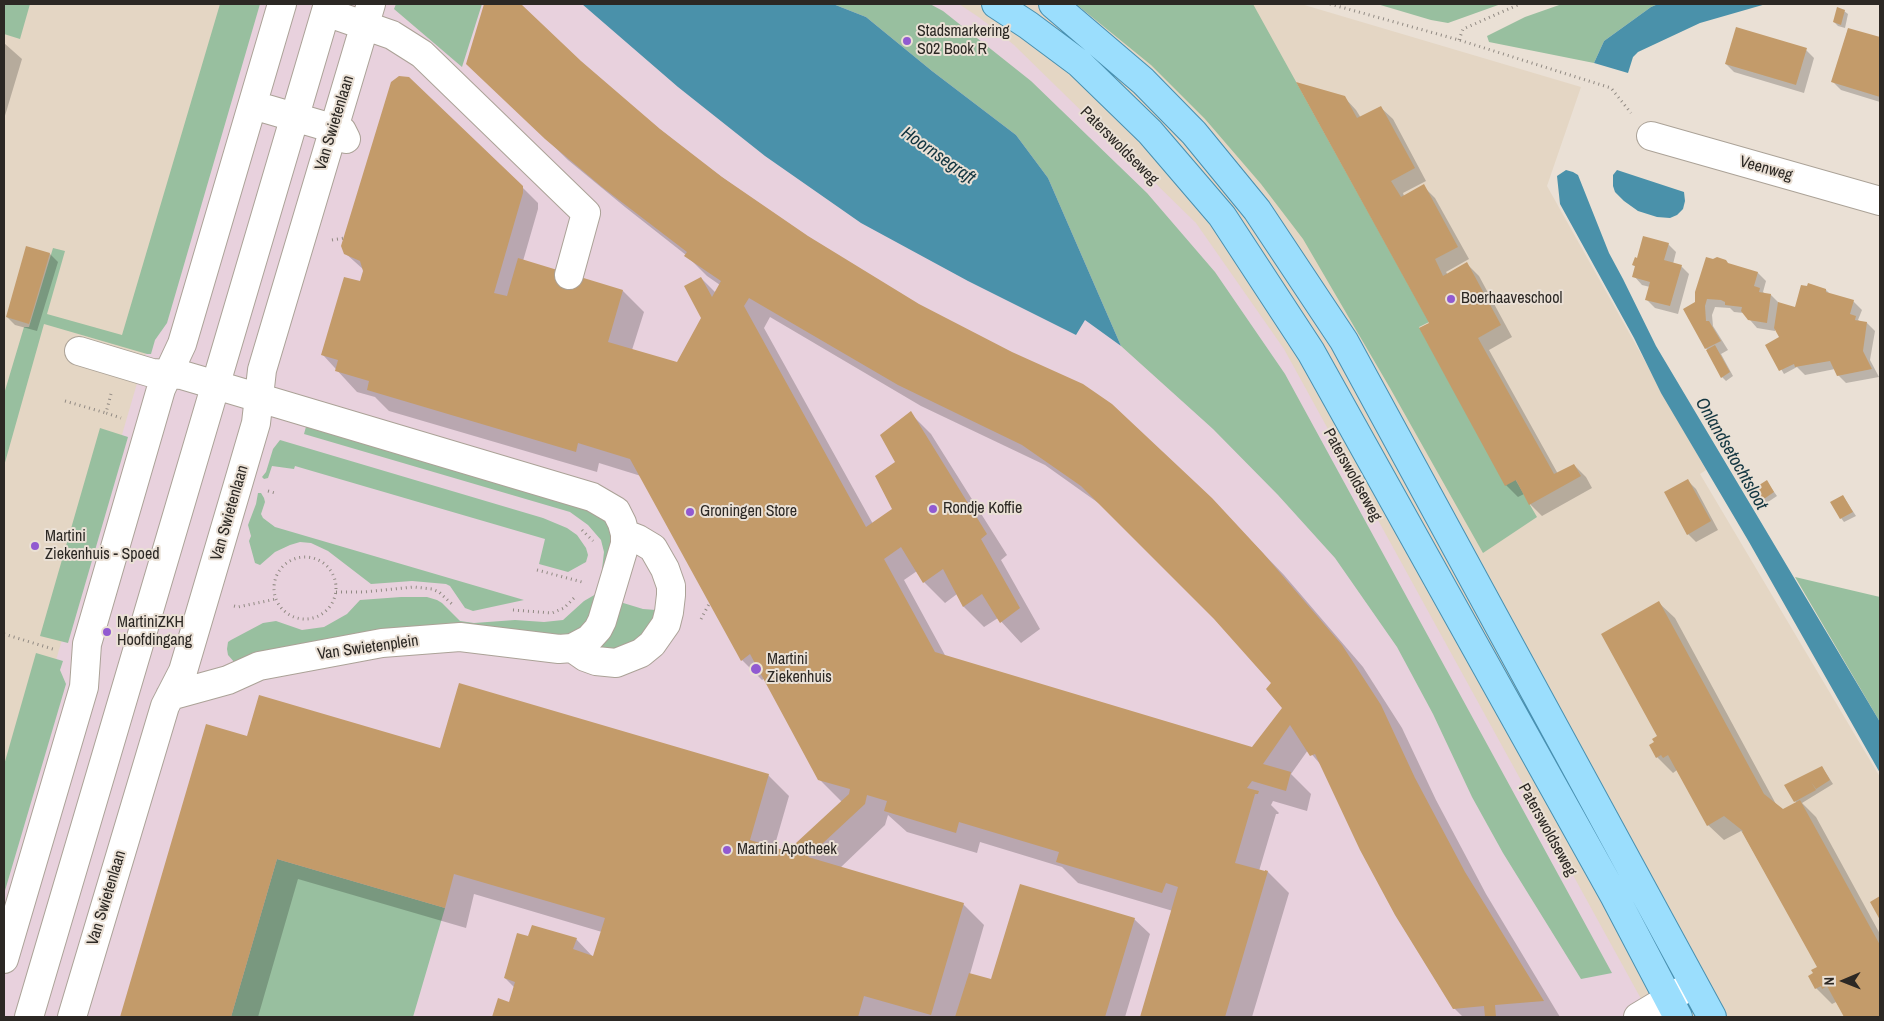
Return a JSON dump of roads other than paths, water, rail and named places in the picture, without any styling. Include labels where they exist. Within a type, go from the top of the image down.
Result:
[{"type":"main road","name":"Paterswoldseweg","points":[[996,4],[1079,63],[1150,132],[1222,216],[1311,352],[1611,888],[1673,1008]]},
{"type":"main road","points":[[1053,4],[1143,81],[1194,133],[1257,210],[1339,333],[1712,1017]]},
{"type":"street","points":[[4,959],[84,687],[86,644],[161,389],[182,344],[282,4]]},
{"type":"street","points":[[29,1017],[327,8],[368,14],[392,35],[422,54],[586,213],[569,275]]},
{"type":"street","name":"Van Swietenlaan","points":[[72,1017],[162,716],[183,671],[256,423],[262,370],[368,14]]},
{"type":"street","points":[[253,105],[333,128]]},
{"type":"street","name":"Veenweg","points":[[1651,136],[1880,201]]},
{"type":"street","points":[[79,351],[152,373],[182,375],[592,497],[616,511],[622,522],[625,534],[622,554],[602,621],[598,629],[572,648]]},
{"type":"street","name":"Van Swietenplein","points":[[170,696],[228,680],[258,666],[382,643],[460,637],[559,649],[572,648],[590,659],[616,663],[641,652],[652,644],[666,624],[671,595],[671,586],[665,569],[653,548],[625,534]]},
{"type":"street","points":[[1638,1017],[1673,1008],[1693,984]]},
{"type":"water","name":"Hoornsegraft","points":[[582,4],[833,4],[866,17],[932,71],[1016,135],[1048,178],[1121,346],[1085,320],[1076,335],[968,281],[861,223],[765,156],[678,87]]},
{"type":"water","points":[[1658,4],[1766,4],[1700,23],[1638,52],[1633,57],[1628,73],[1594,63],[1604,41]]},
{"type":"water","points":[[1566,170],[1578,175],[1609,253],[1656,346],[1880,722],[1880,773],[1749,542],[1661,393],[1634,338],[1560,204],[1557,176]]},
{"type":"water","points":[[1617,170],[1684,192],[1685,201],[1683,209],[1677,215],[1670,218],[1657,217],[1638,211],[1615,192],[1613,175]]},
{"type":"place","name":"Stadsmarkering S02 Book R","points":[[907,41]]},
{"type":"place","name":"Boerhaaveschool","points":[[1451,299]]},
{"type":"place","name":"Rondje Koffie","points":[[933,509]]},
{"type":"place","name":"Groningen Store","points":[[690,512]]},
{"type":"place","name":"Martini Ziekenhuis - Spoed","points":[[35,546]]},
{"type":"place","name":"MartiniZKH Hoofdingang","points":[[107,632]]},
{"type":"place","name":"Martini Ziekenhuis","points":[[756,669]]},
{"type":"place","name":"Martini Apotheek","points":[[727,850]]},
{"type":"water label","name":"Onlandsetochtsloot","points":[[1731,454]]}]
